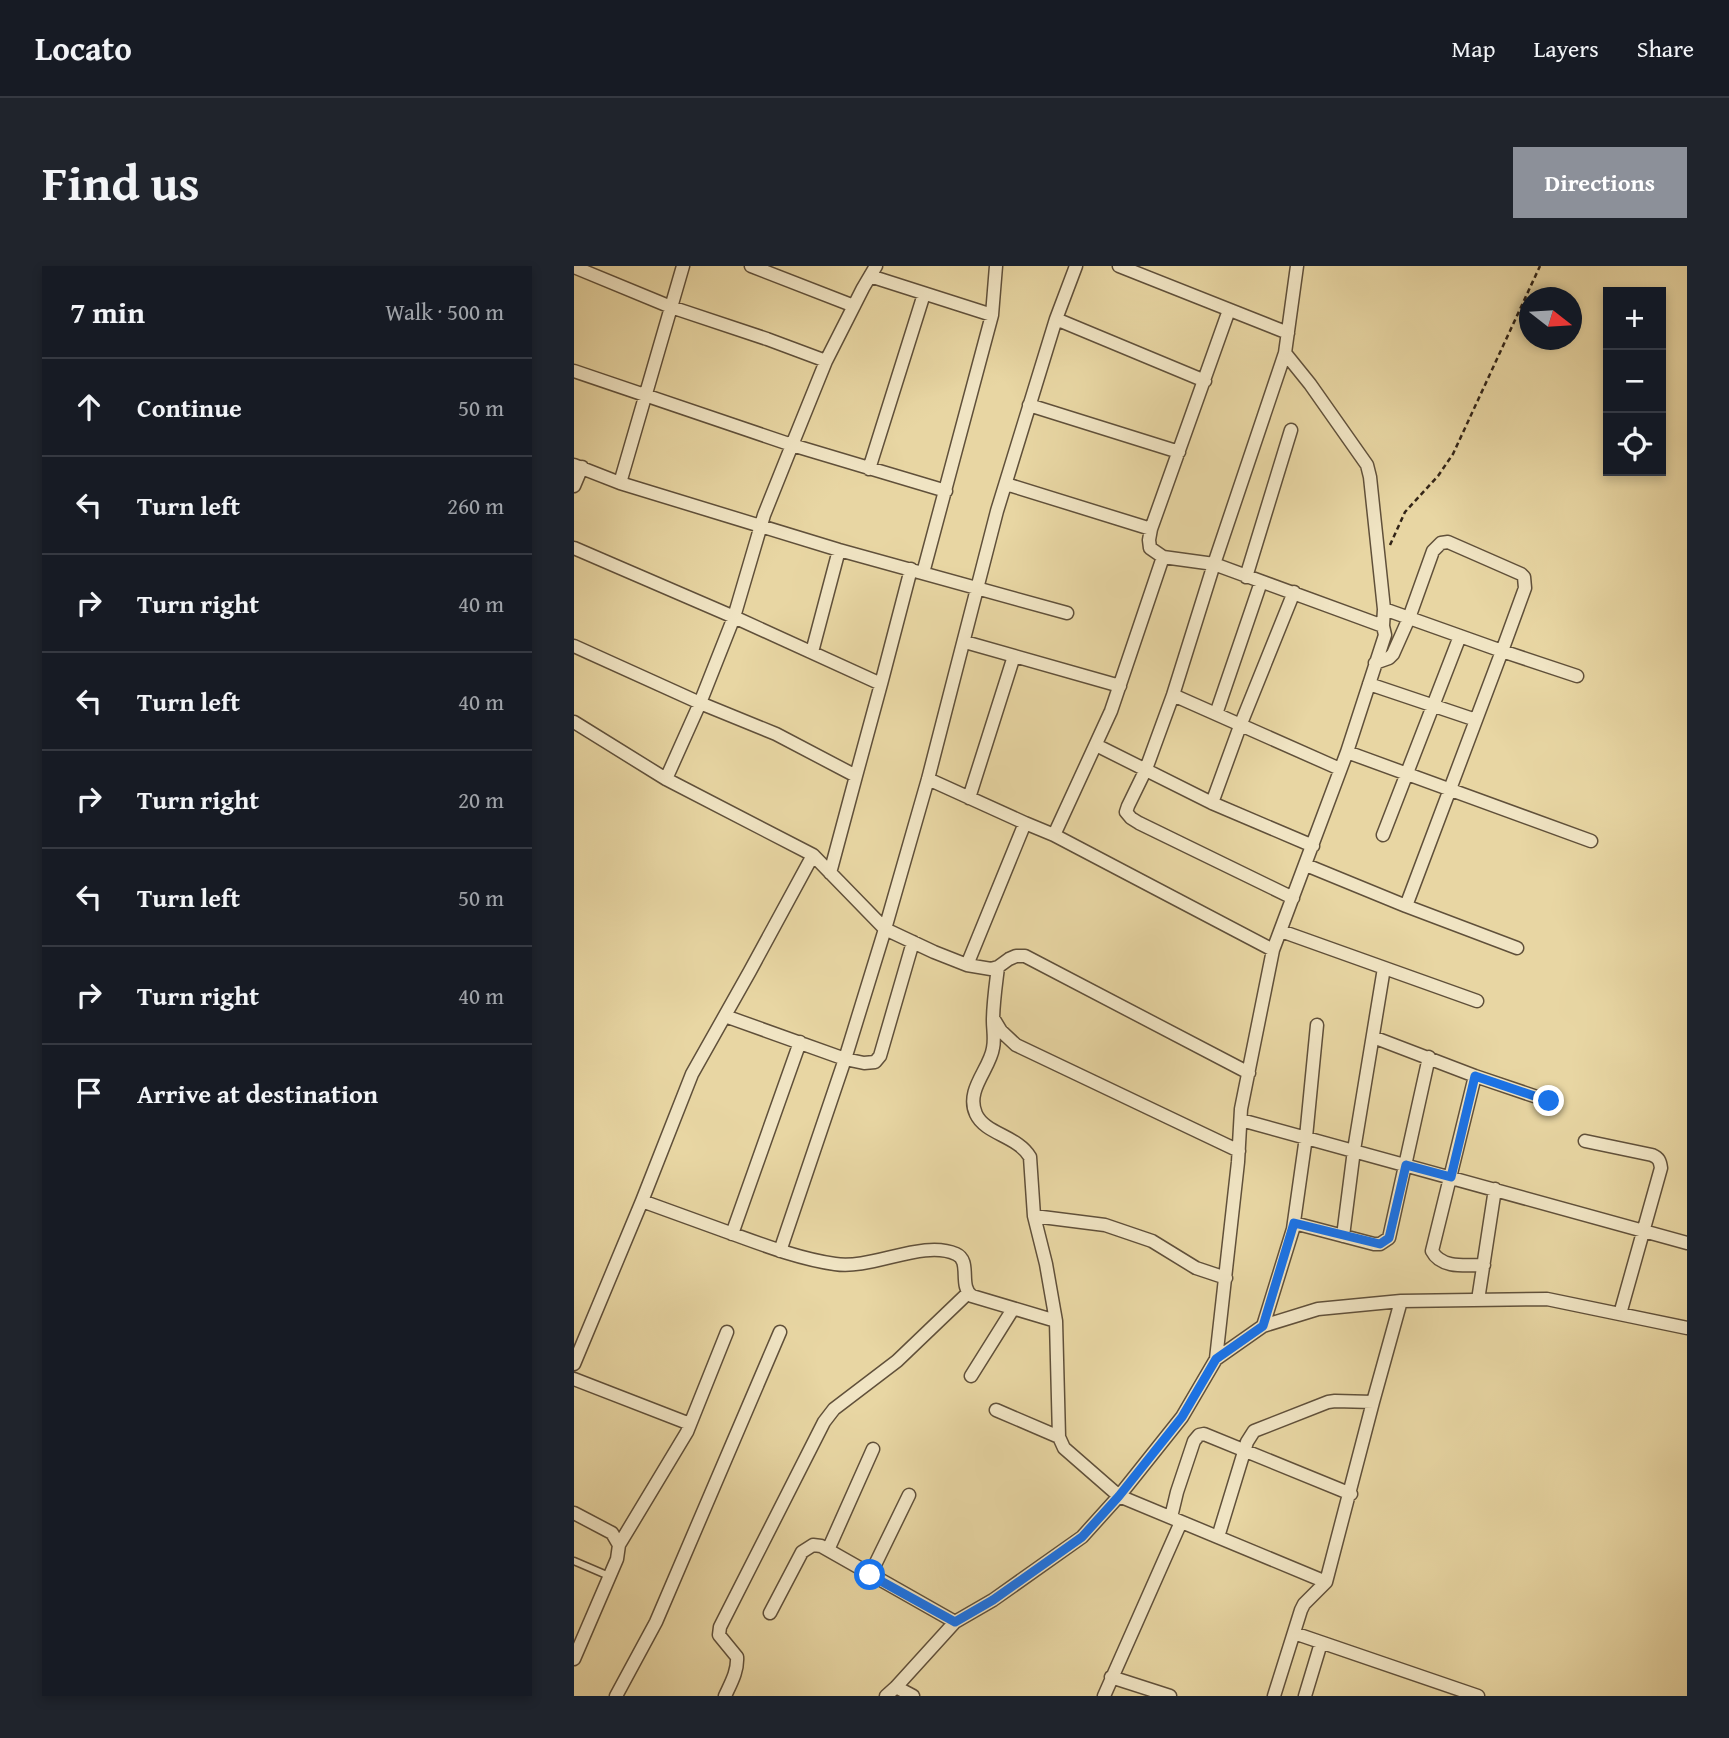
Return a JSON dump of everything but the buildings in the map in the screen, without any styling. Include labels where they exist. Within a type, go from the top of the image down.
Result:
[{"type":"street","points":[[620,483],[683,266]]},
{"type":"street","points":[[751,266],[854,306]]},
{"type":"street","points":[[830,873],[881,684],[946,491],[992,315],[996,266]]},
{"type":"street","points":[[780,1251],[845,1059],[885,929],[928,779],[1006,484],[1056,319],[1076,266]]},
{"type":"street","points":[[1119,266],[1288,333]]},
{"type":"street","points":[[1293,898],[1131,818],[1126,813],[1174,695],[1214,564],[1285,353],[1297,266]]},
{"type":"street","points":[[574,267],[671,307],[826,361]]},
{"type":"street","points":[[666,779],[734,617],[761,526],[826,361],[873,271],[923,294],[992,315]]},
{"type":"street","points":[[869,469],[923,294]]},
{"type":"street","points":[[1229,310],[1150,529],[1150,548],[1163,557],[1214,564],[1383,626]]},
{"type":"street","points":[[1056,319],[1205,381]]},
{"type":"street","points":[[891,1692],[955,1622],[993,1600],[1082,1537],[1119,1496],[1182,1417],[1216,1359],[1239,1151],[1241,1109],[1273,950],[1347,752],[1385,635],[1367,465],[1285,353]]},
{"type":"street","points":[[574,371],[792,445],[946,491]]},
{"type":"street","points":[[1029,405],[1179,452]]},
{"type":"street","points":[[1246,577],[1291,430]]},
{"type":"street","points":[[574,486],[578,466],[620,483],[839,550],[1067,613]]},
{"type":"street","points":[[1006,484],[1150,529]]},
{"type":"street","points":[[1376,663],[1393,654],[1433,551],[1441,543],[1448,542],[1524,577],[1525,588],[1406,906]]},
{"type":"street","points":[[574,548],[881,684]]},
{"type":"street","points":[[812,652],[839,550]]},
{"type":"street","points":[[1054,835],[1111,711],[1163,557]]},
{"type":"street","points":[[1216,714],[1261,582]]},
{"type":"street","points":[[1212,803],[1294,592]]},
{"type":"street","points":[[1384,609],[1577,676]]},
{"type":"street","points":[[1383,835],[1460,636]]},
{"type":"street","points":[[965,642],[1120,685]]},
{"type":"street","points":[[574,646],[776,734],[856,776]]},
{"type":"street","points":[[969,798],[1014,656]]},
{"type":"street","points":[[1369,684],[1476,720]]},
{"type":"street","points":[[1174,695],[1340,769]]},
{"type":"street","points":[[574,722],[666,779],[813,855],[885,929],[967,965],[991,969],[1016,956],[1025,956],[1249,1073]]},
{"type":"street","points":[[1096,745],[1212,803],[1313,846]]},
{"type":"street","points":[[1347,752],[1591,841]]},
{"type":"street","points":[[928,779],[1054,835],[1273,950]]},
{"type":"street","points":[[967,965],[1025,823]]},
{"type":"street","points":[[574,1364],[692,1074],[813,855]]},
{"type":"street","points":[[1306,865],[1517,948]]},
{"type":"street","points":[[1281,931],[1477,1001]]},
{"type":"street","points":[[725,1016],[845,1059],[875,1062],[880,1056],[913,942]]},
{"type":"street","points":[[998,967],[993,1049],[977,1084],[974,1107],[985,1124],[1018,1143],[1030,1157],[1034,1216],[1056,1321],[1059,1437],[1064,1448],[1119,1496],[1326,1582]]},
{"type":"street","points":[[1343,1236],[1353,1150],[1384,968]]},
{"type":"street","points":[[993,1018],[1001,1031],[1016,1045],[1239,1151]]},
{"type":"street","points":[[1263,1326],[1294,1223],[1317,1025]]},
{"type":"street","points":[[1373,1037],[1549,1101]]},
{"type":"street","points":[[732,1234],[800,1042]]},
{"type":"street","points":[[1294,1223],[1380,1244],[1389,1238],[1429,1057]]},
{"type":"street","points":[[1475,1076],[1432,1251],[1435,1256],[1449,1264],[1483,1265]]},
{"type":"street","points":[[1241,1119],[1687,1243]]},
{"type":"street","points":[[1585,1141],[1653,1155],[1660,1162],[1661,1168],[1620,1314]]},
{"type":"street","points":[[1478,1300],[1495,1189]]},
{"type":"street","points":[[642,1201],[780,1251],[835,1265],[855,1265],[926,1251],[955,1253],[963,1262],[965,1288],[972,1296],[1056,1321]]},
{"type":"street","points":[[1034,1216],[1114,1228],[1153,1241],[1196,1268],[1226,1278]]},
{"type":"street","points":[[725,1696],[735,1672],[737,1657],[719,1635],[720,1627],[824,1423],[834,1409],[897,1361],[968,1293]]},
{"type":"street","points":[[1216,1359],[1263,1326],[1318,1310],[1401,1301],[1547,1299],[1687,1328]]},
{"type":"street","points":[[1274,1696],[1304,1604],[1326,1582],[1401,1301]]},
{"type":"street","points":[[971,1376],[1013,1309]]},
{"type":"street","points":[[574,1659],[617,1559],[619,1545],[690,1424],[727,1332]]},
{"type":"street","points":[[616,1696],[656,1622],[780,1332]]},
{"type":"street","points":[[574,1379],[690,1424]]},
{"type":"street","points":[[1218,1537],[1250,1436],[1254,1431],[1335,1401],[1373,1402]]},
{"type":"street","points":[[996,1410],[1059,1437]]},
{"type":"street","points":[[1104,1696],[1176,1519],[1177,1492],[1194,1441],[1199,1435],[1209,1435],[1350,1494]]},
{"type":"street","points":[[828,1550],[873,1449]]},
{"type":"street","points":[[870,1575],[909,1495]]},
{"type":"street","points":[[574,1513],[612,1533],[619,1545]]},
{"type":"street","points":[[770,1613],[803,1552],[813,1545],[821,1546],[955,1622]]},
{"type":"street","points":[[1294,1633],[1478,1696]]},
{"type":"street","points":[[1305,1696],[1321,1643]]},
{"type":"street","points":[[1111,1677],[1170,1696]]},
{"type":"street","points":[[891,1692],[913,1696]]},
{"type":"lane","points":[[574,1561],[609,1576]]},
{"type":"path","points":[[1390,545],[1405,512],[1438,476],[1453,454],[1540,266]]},
{"type":"route","points":[[870,1575],[955,1622],[993,1600],[1082,1537],[1119,1496],[1182,1417],[1216,1359],[1263,1326],[1294,1223],[1374,1244],[1385,1242],[1389,1238],[1406,1165],[1451,1177],[1475,1076],[1549,1101]]}]
